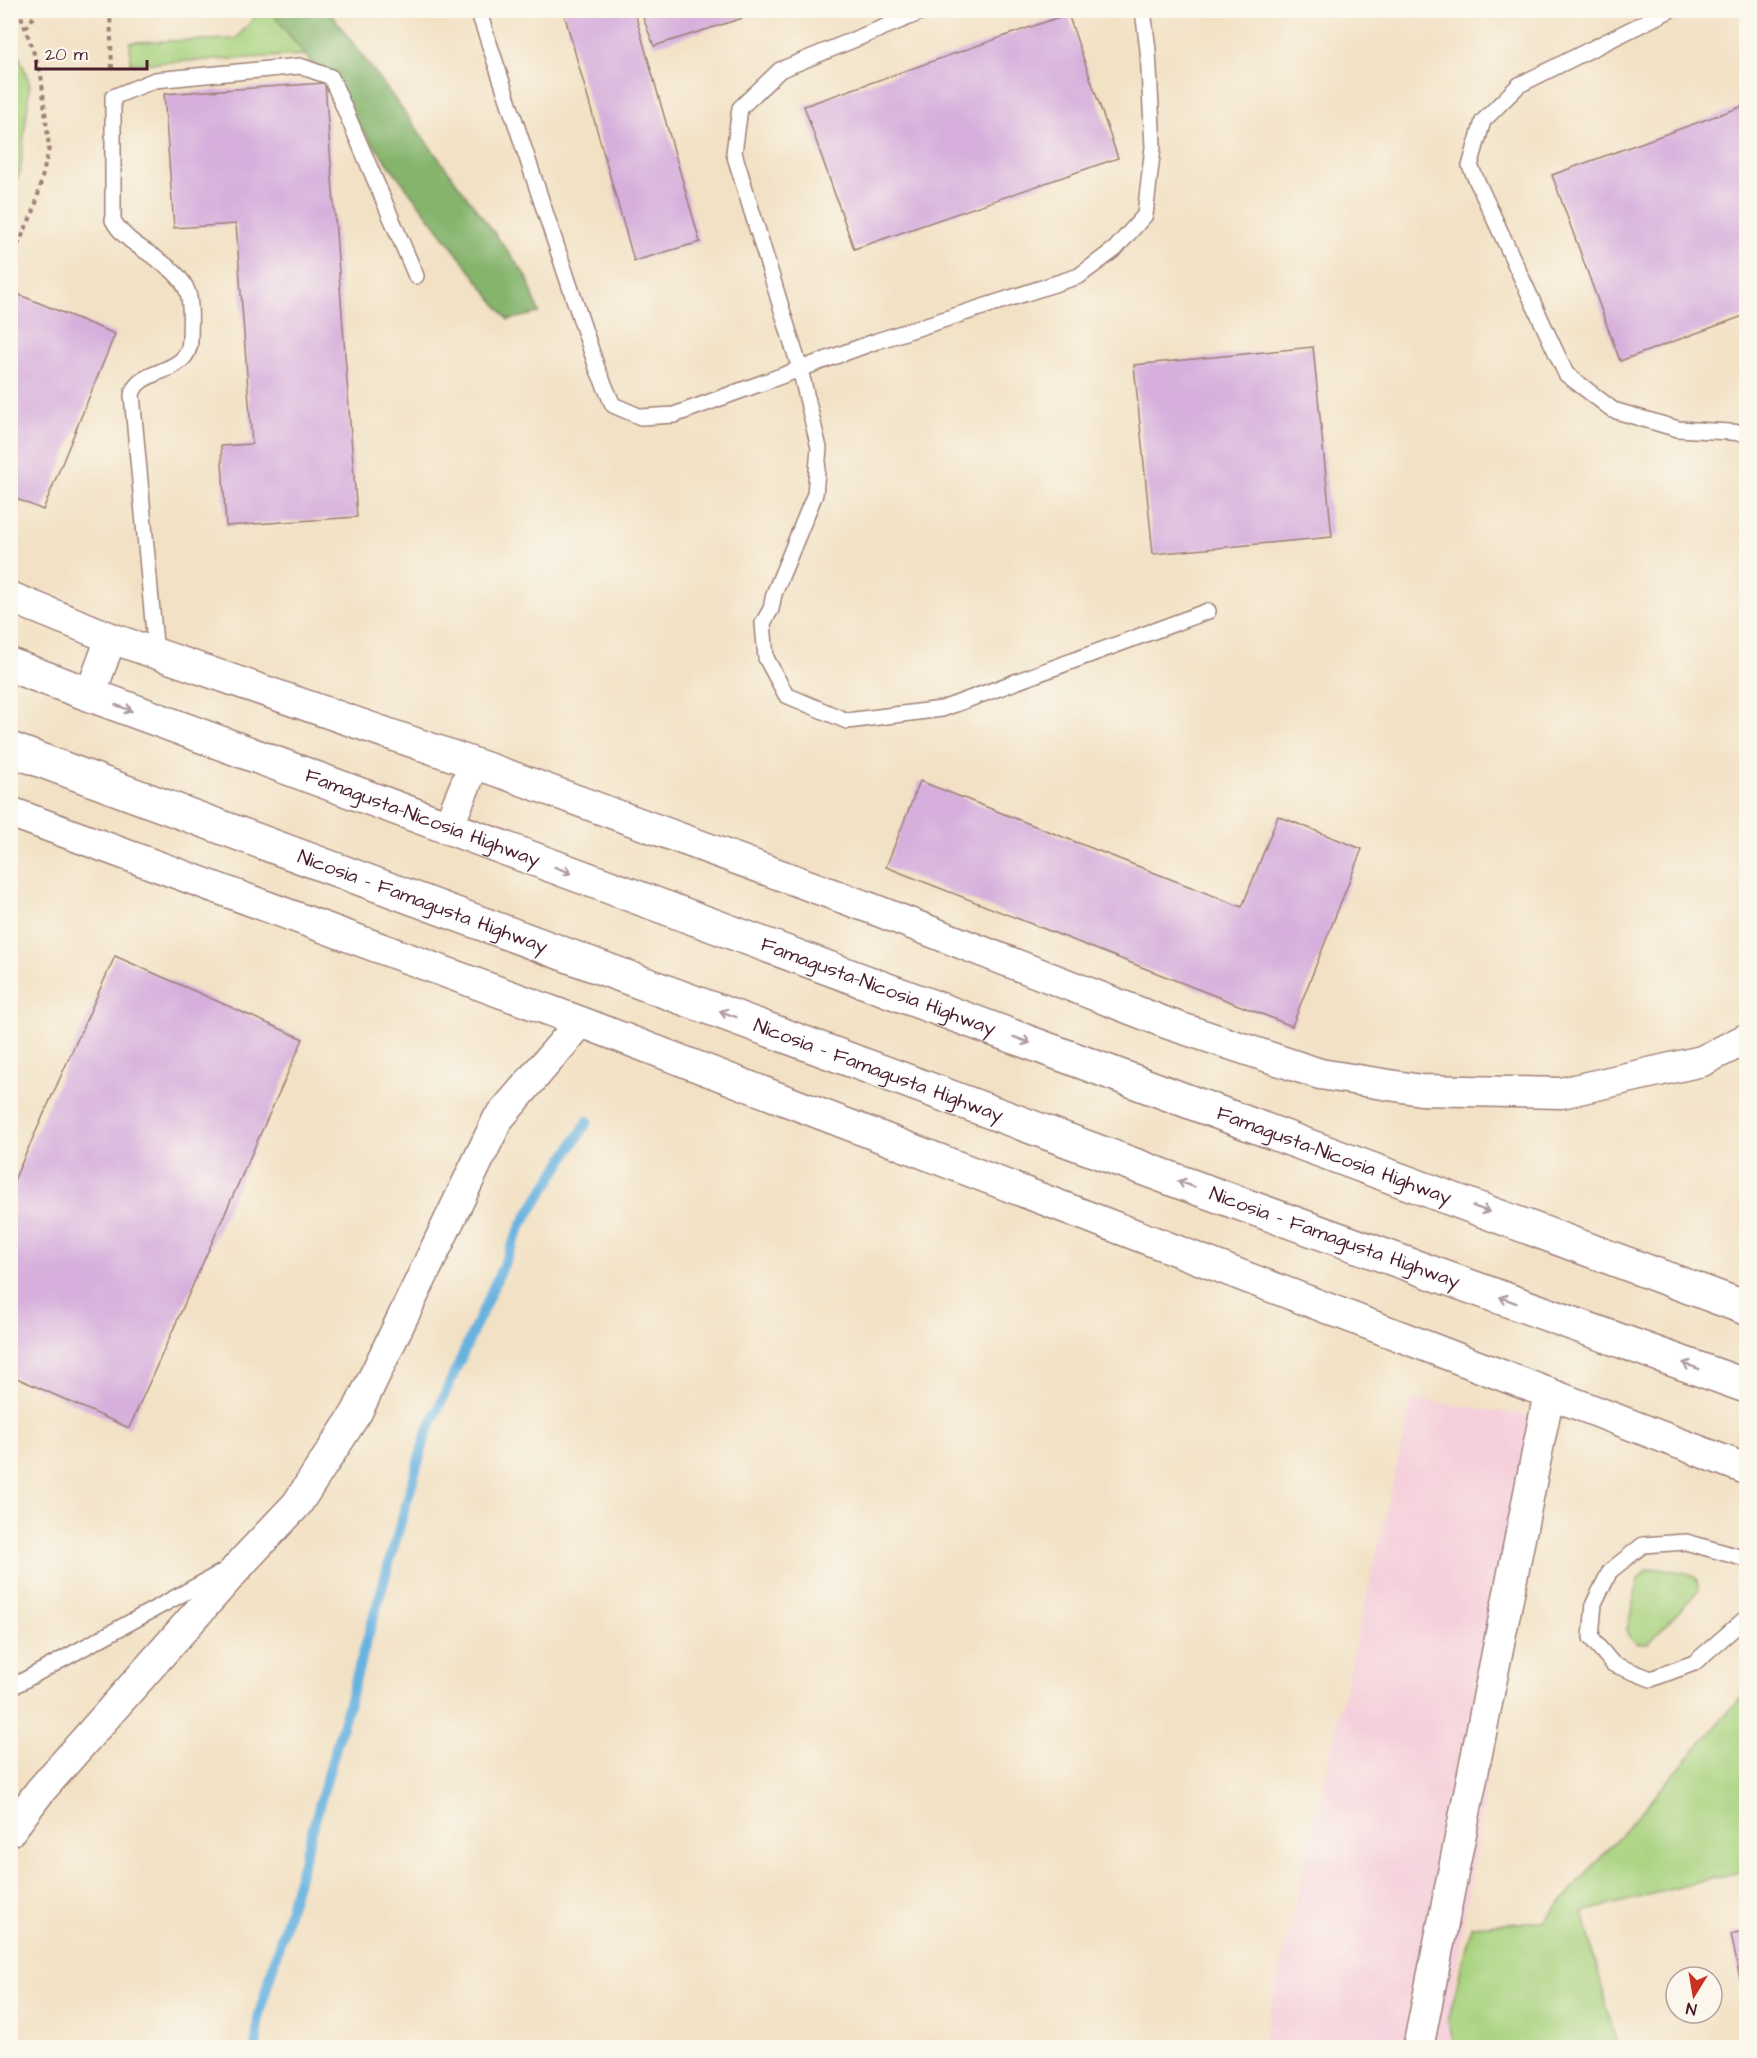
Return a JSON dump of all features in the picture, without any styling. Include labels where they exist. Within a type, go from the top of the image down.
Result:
[{"type":"highway","name":"Famagusta-Nicosia Highway","points":[[10,665],[1746,1308]]},
{"type":"highway","name":"Nicosia - Famagusta Highway","points":[[10,749],[1168,1178],[1746,1386]]},
{"type":"street","points":[[10,597],[111,638],[474,764],[873,909],[1169,1024],[1320,1074],[1421,1090],[1561,1093],[1702,1060],[1746,1039]]},
{"type":"street","points":[[90,695],[111,638]]},
{"type":"street","points":[[448,827],[474,764]]},
{"type":"street","points":[[10,812],[581,1022],[1746,1469]]},
{"type":"street","points":[[10,1831],[40,1791],[245,1559],[297,1504],[357,1412],[498,1119],[581,1022]]},
{"type":"street","points":[[1418,2048],[1549,1394]]},
{"type":"lane","points":[[478,10],[597,368],[613,405],[641,417],[674,415],[877,341],[1079,276],[1115,249],[1145,215],[1153,147],[1148,50],[1143,10]]},
{"type":"lane","points":[[926,10],[780,70],[740,108],[734,153],[800,369],[819,448],[814,494],[774,594],[771,609],[763,624],[766,658],[786,695],[847,721],[942,709],[1208,611]]},
{"type":"lane","points":[[1670,10],[1519,85],[1483,121],[1470,166],[1566,374],[1613,410],[1678,429],[1746,433]]},
{"type":"lane","points":[[156,654],[132,395],[134,386],[140,381],[178,364],[184,358],[190,345],[190,303],[188,292],[175,274],[123,235],[113,220],[113,97],[156,80],[300,66],[331,78],[416,276]]},
{"type":"lane","points":[[1746,1559],[1686,1542],[1643,1545],[1610,1571],[1594,1603],[1591,1638],[1613,1664],[1651,1679],[1694,1663],[1746,1618]]},
{"type":"lane","points":[[10,1688],[245,1559]]},
{"type":"path","points":[[10,262],[35,208],[49,148],[41,74],[19,10]]},
{"type":"path","points":[[26,29],[38,10]]},
{"type":"path","points":[[110,10],[113,97]]},
{"type":"shaded area","points":[[1412,1399],[1544,1418],[1448,2022],[1455,2047],[1262,2048]]},
{"type":"green space","points":[[260,11],[271,11],[305,55],[131,64],[130,42],[236,39]]},
{"type":"green space","points":[[271,11],[329,11],[527,277],[539,313],[508,320]]},
{"type":"green space","points":[[11,35],[30,84],[20,172],[11,191]]},
{"type":"green space","points":[[1660,1568],[1690,1574],[1697,1579],[1698,1588],[1648,1644],[1636,1644],[1627,1630],[1638,1579],[1646,1570]]},
{"type":"green space","points":[[1746,1692],[1746,1870],[1583,1912],[1617,2047],[1455,2047],[1448,2022],[1471,1926],[1545,1921]]},
{"type":"building","points":[[563,10],[634,10],[700,242],[634,261]]},
{"type":"building","points":[[640,10],[765,10],[765,11],[654,46]]},
{"type":"building","points":[[1068,14],[1118,158],[854,249],[804,106]]},
{"type":"building","points":[[325,83],[357,517],[226,526],[221,446],[252,444],[236,224],[174,228],[164,94]]},
{"type":"building","points":[[1746,105],[1746,315],[1620,361],[1552,175]]},
{"type":"building","points":[[10,291],[115,334],[43,510],[10,496]]},
{"type":"building","points":[[1313,347],[1332,537],[1153,554],[1134,365]]},
{"type":"building","points":[[920,781],[1242,907],[1278,816],[1362,849],[1292,1026],[886,867]]},
{"type":"building","points":[[115,956],[303,1039],[129,1428],[10,1375],[10,1189]]},
{"type":"building","points":[[1746,1930],[1746,2004],[1745,2004],[1731,1934]]},
{"type":"waterway","points":[[256,2048],[258,2018],[426,1435],[522,1224],[588,1121]]}]
